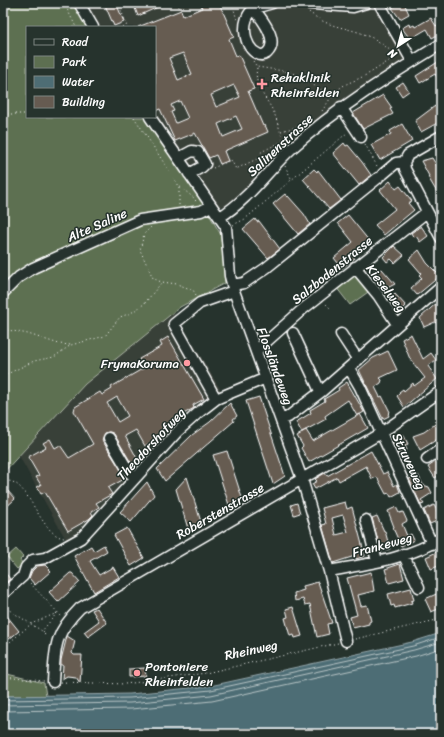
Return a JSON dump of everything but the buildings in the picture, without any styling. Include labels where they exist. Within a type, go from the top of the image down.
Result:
[{"type":"street","points":[[79,3],[91,26]]},
{"type":"street","points":[[254,9],[272,3]]},
{"type":"street","points":[[303,6],[366,3]]},
{"type":"street","points":[[379,3],[410,57]]},
{"type":"street","name":"Salinenstrasse","points":[[220,217],[234,207],[292,148],[341,108],[410,57],[441,44]]},
{"type":"street","points":[[341,108],[361,137]]},
{"type":"street","name":"Flossländeweg","points":[[151,118],[226,227],[233,288],[302,479],[329,571],[346,641]]},
{"type":"street","points":[[441,136],[408,155],[404,162],[405,169],[426,212],[441,238]]},
{"type":"street","points":[[179,158],[192,151],[198,152],[204,164],[189,174]]},
{"type":"street","points":[[216,399],[174,324],[200,303],[244,283],[266,268],[396,163],[404,162]]},
{"type":"street","name":"Alte Saline","points":[[3,292],[19,277],[48,261],[140,220],[201,211],[211,206]]},
{"type":"street","name":"Salzbodenstrasse","points":[[256,351],[303,308],[426,212]]},
{"type":"street","name":"Kieselweg","points":[[355,267],[378,295],[397,324]]},
{"type":"street","points":[[281,419],[288,417],[322,391],[441,287]]},
{"type":"street","points":[[293,333],[318,387],[322,391]]},
{"type":"street","points":[[341,334],[358,360]]},
{"type":"street","name":"Struveweg","points":[[349,368],[360,387],[432,544]]},
{"type":"street","name":"Theodorshofweg","points":[[3,594],[23,576],[26,567],[33,560],[45,558],[81,538],[178,431],[216,399],[266,378]]},
{"type":"street","name":"Roberstenstrasse","points":[[58,682],[56,643],[66,622],[80,608],[381,433],[441,392]]},
{"type":"street","points":[[109,438],[129,472],[135,478]]},
{"type":"street","points":[[427,459],[441,449]]},
{"type":"street","points":[[366,520],[378,561]]},
{"type":"street","name":"Frankeweg","points":[[329,571],[378,561],[403,554],[432,544],[441,538]]},
{"type":"street","points":[[403,554],[419,587]]},
{"type":"path","points":[[3,11],[15,3]]},
{"type":"path","points":[[64,3],[76,26]]},
{"type":"path","points":[[118,3],[127,25],[124,26]]},
{"type":"path","points":[[177,3],[180,9]]},
{"type":"path","points":[[232,3],[238,20]]},
{"type":"path","points":[[303,6],[318,20],[335,27],[357,32],[382,43],[398,57]]},
{"type":"path","points":[[322,112],[341,85],[364,76],[387,61],[398,57],[410,57]]},
{"type":"path","points":[[253,61],[257,67],[256,73],[258,87],[274,113],[283,141],[292,148]]},
{"type":"path","points":[[257,67],[291,72],[332,96],[341,108]]},
{"type":"path","points":[[3,114],[26,114]]},
{"type":"path","points":[[135,118],[179,186],[194,198],[201,211]]},
{"type":"path","points":[[280,131],[309,124]]},
{"type":"path","points":[[226,227],[245,219],[291,178],[354,127]]},
{"type":"path","points":[[361,137],[381,176]]},
{"type":"path","points":[[203,166],[210,169],[231,160],[236,169],[263,156],[261,152],[283,141]]},
{"type":"path","points":[[281,158],[291,178]]},
{"type":"path","points":[[178,214],[179,186]]},
{"type":"path","points":[[154,224],[144,234],[140,250],[153,278],[162,282],[177,284],[193,290],[200,303]]},
{"type":"path","points":[[3,330],[28,334],[59,344],[71,345],[105,336],[120,317],[132,313],[144,304],[162,282]]},
{"type":"path","points":[[3,376],[34,361],[54,357],[71,345]]},
{"type":"path","points":[[3,485],[7,481],[16,484],[36,508],[50,532],[56,537],[64,538],[70,545]]},
{"type":"path","points":[[23,576],[57,613]]},
{"type":"path","points":[[3,606],[45,632],[44,637]]},
{"type":"path","points":[[3,648],[31,624],[57,613]]},
{"type":"path","points":[[42,631],[57,613]]},
{"type":"path","name":"Rheinweg","points":[[58,682],[125,684],[206,673],[441,620]]},
{"type":"path","points":[[3,677],[43,681]]},
{"type":"shaded area","name":"Rehaklinik Rheinfelden","points":[[85,3],[373,3],[405,60],[333,107],[280,153],[228,207],[219,206],[195,177],[156,118],[156,26],[98,26]]},
{"type":"shaded area","points":[[174,312],[222,392],[81,534],[68,543],[19,456],[85,384]]},
{"type":"green space","points":[[3,3],[73,3],[86,26],[26,26],[26,118],[146,118],[198,195],[221,235],[225,283],[180,307],[85,384],[3,473]]},
{"type":"green space","points":[[353,273],[371,290],[350,305],[336,287]]},
{"type":"green space","points":[[16,549],[23,557],[20,560],[23,564],[17,569],[7,557]]},
{"type":"green space","points":[[3,673],[44,683],[46,696],[3,696]]},
{"type":"water","points":[[441,633],[441,734],[3,734],[3,696],[130,694],[210,686],[412,642]]},
{"type":"place","name":"Rehaklinik Rheinfelden","points":[[262,84]]},
{"type":"place","name":"FrymaKoruma","points":[[187,363]]},
{"type":"place","name":"Pontoniere Rheinfelden","points":[[137,673]]}]
